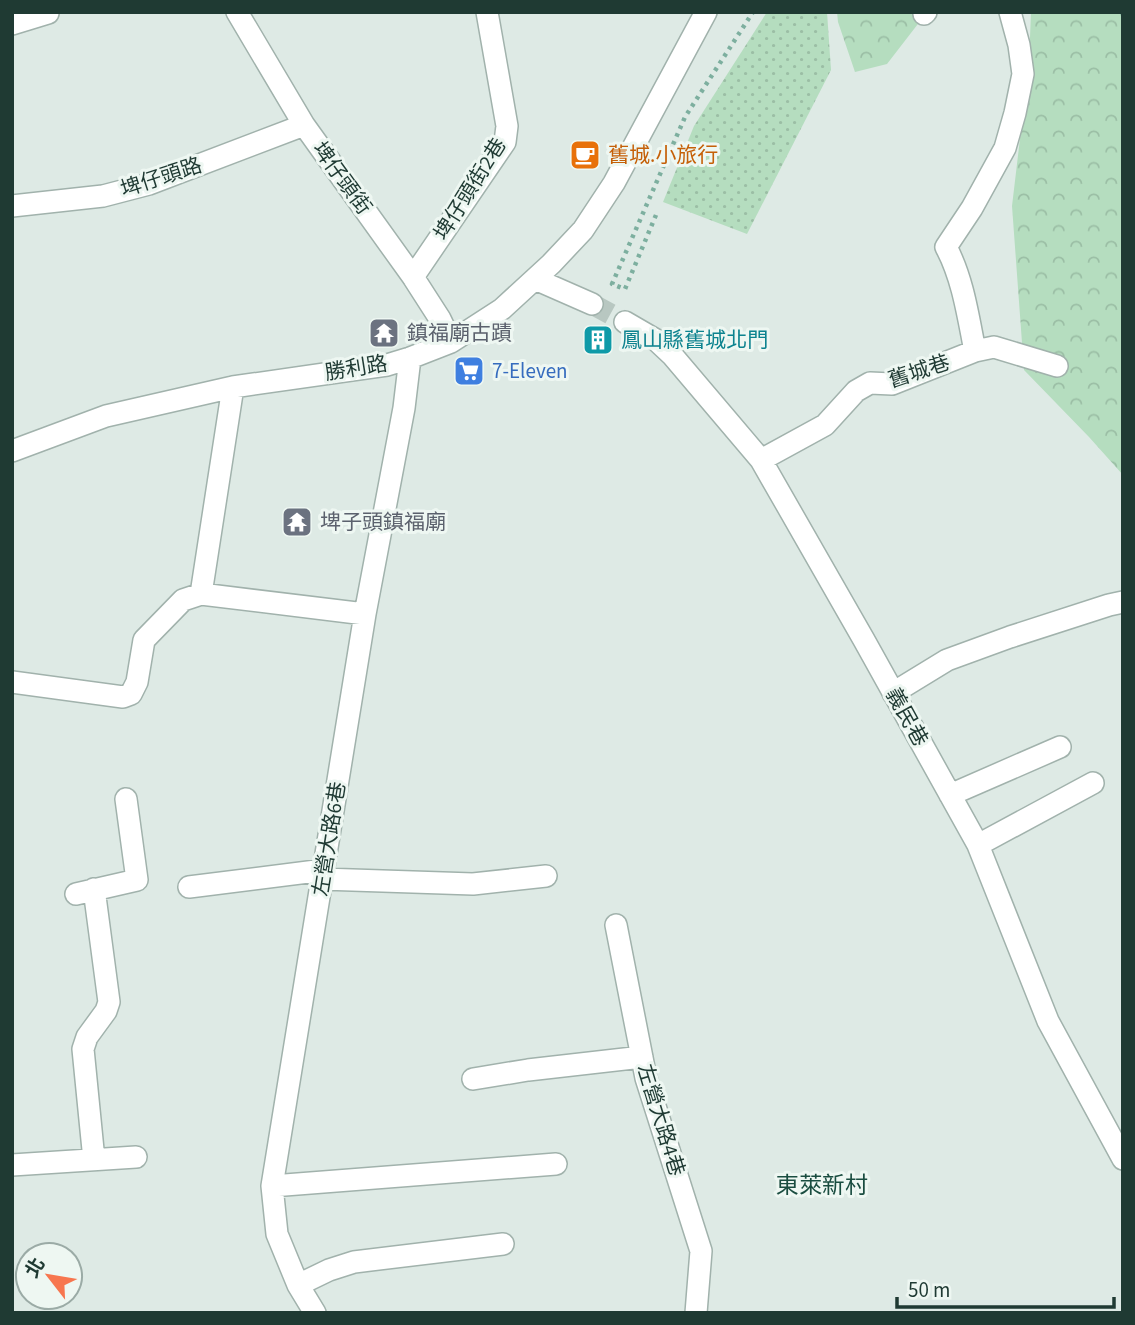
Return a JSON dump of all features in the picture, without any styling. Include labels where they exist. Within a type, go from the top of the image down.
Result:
[{"type":"street","name":"埤仔頭街","points":[[237,12],[304,125],[413,277],[440,319],[451,342]]},
{"type":"street","name":"埤仔頭街2巷","points":[[413,277],[505,142],[507,126],[487,12]]},
{"type":"street","name":"勝利路","points":[[12,451],[106,416],[233,387],[387,365],[451,342],[502,309],[583,230],[614,184],[706,12]]},
{"type":"street","points":[[975,351],[964,296],[954,261],[946,247],[972,208],[1005,148],[1012,125],[1023,74],[1010,12]]},
{"type":"street","points":[[12,24],[48,13]]},
{"type":"street","name":"埤仔頭路","points":[[12,206],[103,196],[149,184],[304,125]]},
{"type":"street","points":[[535,279],[592,304]]},
{"type":"street","name":"義民巷","points":[[625,322],[656,340],[672,355],[761,460],[978,845],[1048,1021],[1123,1159]]},
{"type":"street","name":"舊城巷","points":[[761,460],[825,425],[856,391],[870,383],[892,384],[975,351],[994,347],[1057,366]]},
{"type":"street","name":"左營大路6巷","points":[[315,1313],[298,1285],[277,1234],[272,1186],[365,614],[404,408],[410,358]]},
{"type":"street","points":[[201,594],[233,387]]},
{"type":"street","points":[[12,682],[123,697],[131,694],[137,682],[144,640],[183,600],[201,594],[365,614]]},
{"type":"street","points":[[893,693],[947,660],[1010,637],[1123,602]]},
{"type":"street","points":[[950,794],[1060,747]]},
{"type":"street","points":[[978,845],[1093,783]]},
{"type":"street","points":[[94,1160],[83,1049],[86,1037],[106,1011],[108,1002],[85,891],[136,880],[126,799]]},
{"type":"street","points":[[189,887],[323,875],[473,884],[546,876]]},
{"type":"street","name":"左營大路4巷","points":[[616,925],[646,1079],[701,1251],[696,1313]]},
{"type":"street","points":[[473,1079],[642,1057]]},
{"type":"street","points":[[12,1165],[136,1157]]},
{"type":"street","points":[[272,1186],[556,1164]]},
{"type":"street","points":[[298,1285],[354,1262],[503,1244]]},
{"type":"path","points":[[656,215],[625,289],[612,284],[685,117],[753,12]]},
{"type":"green space","points":[[767,12],[827,12],[831,70],[747,234],[663,202],[694,126]]},
{"type":"green space","points":[[837,12],[933,12],[921,20],[887,64],[855,72]]},
{"type":"green space","points":[[1031,12],[1123,12],[1123,475],[1024,370],[1012,206],[1029,63]]},
{"type":"tunnel","points":[[592,304],[625,322]]},
{"type":"place","name":"舊城.小旅行","points":[[585,155]]},
{"type":"place","name":"鎮福廟古蹟","points":[[384,333]]},
{"type":"place","name":"鳳山縣舊城北門","points":[[598,340]]},
{"type":"place","name":"7-Eleven","points":[[469,371]]},
{"type":"place","name":"埤子頭鎮福廟","points":[[297,522]]},
{"type":"district","name":"東萊新村","points":[[822,1185]]}]
